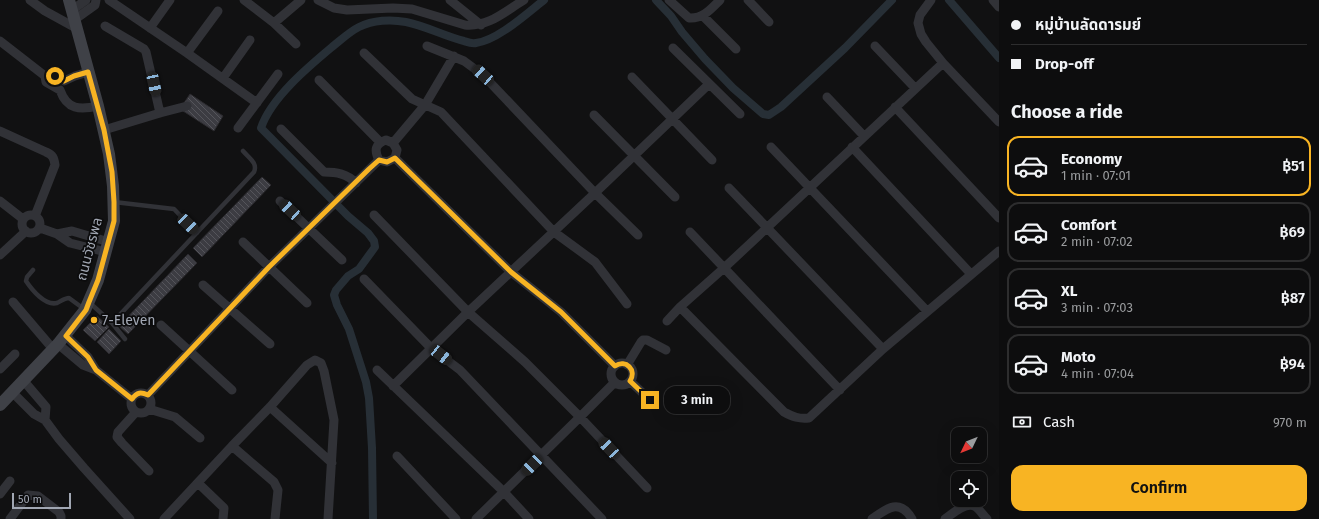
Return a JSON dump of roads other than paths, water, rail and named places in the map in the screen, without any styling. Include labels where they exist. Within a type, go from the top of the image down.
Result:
[{"type":"street","points":[[30,0],[45,11],[73,15],[95,5],[96,0]]},
{"type":"street","points":[[73,15],[86,0]]},
{"type":"street","points":[[150,28],[170,0]]},
{"type":"street","points":[[244,0],[274,23],[296,44]]},
{"type":"street","points":[[274,23],[301,0]]},
{"type":"street","points":[[318,0],[334,8],[347,10],[393,8],[412,9],[465,25],[481,25],[489,22],[524,0]]},
{"type":"street","points":[[450,0],[481,25]]},
{"type":"street","points":[[670,0],[689,18],[695,19],[703,16],[720,0]]},
{"type":"street","points":[[748,0],[768,22]]},
{"type":"street","points":[[931,0],[920,15],[918,23],[921,34],[943,63],[999,122]]},
{"type":"street","points":[[992,0],[999,7]]},
{"type":"street","points":[[111,1],[223,78],[256,103]]},
{"type":"street","points":[[187,53],[218,11]]},
{"type":"street","name":"ถนนวัชรพล","points":[[0,404],[59,343],[87,306],[98,280],[114,221],[112,172],[104,130],[73,15]]},
{"type":"street","points":[[703,16],[736,49]]},
{"type":"street","points":[[106,26],[144,49],[146,52],[160,113]]},
{"type":"street","points":[[223,78],[250,40]]},
{"type":"street","points":[[0,41],[45,76],[46,82],[60,90],[68,103],[76,109],[98,106]]},
{"type":"street","points":[[427,46],[454,56],[472,66],[483,75],[595,193],[638,235]]},
{"type":"street","points":[[875,46],[915,88]]},
{"type":"street","points":[[673,48],[740,114]]},
{"type":"street","points":[[364,53],[412,99],[440,112],[554,232],[595,262],[627,304]]},
{"type":"street","points":[[393,143],[425,106],[454,56]]},
{"type":"street","points":[[667,322],[680,307],[724,268],[943,63]]},
{"type":"street","points":[[60,90],[64,81],[88,72]]},
{"type":"street","points":[[45,76],[49,74],[64,81]]},
{"type":"street","points":[[238,128],[278,74]]},
{"type":"street","points":[[632,78],[712,160]]},
{"type":"street","points":[[319,80],[380,142]]},
{"type":"street","points":[[393,386],[468,312],[634,156],[708,84]]},
{"type":"street","points":[[827,97],[864,136]]},
{"type":"street","points":[[104,130],[187,106]]},
{"type":"street","points":[[895,107],[999,218]]},
{"type":"street","points":[[594,115],[675,197]]},
{"type":"street","points":[[281,129],[324,172],[340,173],[350,177],[356,182]]},
{"type":"street","points":[[0,132],[46,152],[52,155],[55,159],[55,165],[35,216]]},
{"type":"street","points":[[386,140],[393,143],[397,150],[395,158],[387,162],[379,160],[376,154],[376,148],[380,142],[386,140]]},
{"type":"street","points":[[771,147],[927,311]]},
{"type":"street","points":[[852,147],[971,274]]},
{"type":"street","points":[[395,158],[511,272],[561,312],[615,366]]},
{"type":"street","points":[[148,395],[269,267],[310,229],[379,160]]},
{"type":"street","points":[[729,188],[883,349]]},
{"type":"street","points":[[0,201],[23,219]]},
{"type":"street","points":[[280,201],[342,260]]},
{"type":"street","points":[[374,215],[468,312],[525,362],[647,488]]},
{"type":"street","points":[[23,219],[27,216],[35,216]]},
{"type":"street","points":[[35,216],[40,222],[40,228]]},
{"type":"street","points":[[23,219],[23,227],[26,231],[33,233],[40,228]]},
{"type":"street","points":[[40,228],[57,234],[72,230],[107,247]]},
{"type":"street","points":[[0,255],[26,231]]},
{"type":"street","points":[[690,232],[840,390]]},
{"type":"street","points":[[243,242],[307,303]]},
{"type":"street","points":[[680,307],[781,409],[793,417],[802,419],[809,418],[883,349],[999,251]]},
{"type":"street","points":[[364,278],[431,348],[460,370],[602,519]]},
{"type":"street","points":[[203,285],[270,344]]},
{"type":"street","points":[[13,302],[59,343],[88,357],[96,370],[132,399]]},
{"type":"street","points":[[161,325],[232,390]]},
{"type":"street","points":[[627,365],[643,340],[647,340],[666,350]]},
{"type":"street","points":[[0,369],[15,354]]},
{"type":"street","points":[[164,519],[270,407],[307,365],[315,360],[321,363],[324,371],[334,420],[328,519]]},
{"type":"street","points":[[621,364],[627,365],[632,372],[630,381],[622,385],[615,382],[611,374],[615,366],[621,364]]},
{"type":"street","points":[[377,370],[504,492],[530,519]]},
{"type":"street","points":[[23,380],[46,407],[45,420]]},
{"type":"street","points":[[630,381],[650,400]]},
{"type":"street","points":[[476,519],[615,382]]},
{"type":"street","points":[[12,392],[34,414],[45,420],[59,439],[130,519]]},
{"type":"street","points":[[142,392],[148,395],[152,402],[149,409],[140,413],[136,412],[131,405],[132,399],[136,394],[142,392]]},
{"type":"street","points":[[270,407],[332,463]]},
{"type":"street","points":[[149,409],[175,417],[200,438]]},
{"type":"street","points":[[136,412],[118,432],[117,437],[148,470]]},
{"type":"street","points":[[232,446],[274,482],[278,490],[275,519]]},
{"type":"street","points":[[397,456],[456,519]]},
{"type":"street","points":[[0,494],[10,481]]},
{"type":"street","points":[[198,483],[224,508],[223,519]]},
{"type":"street","points":[[10,519],[28,495],[34,495],[38,496],[59,512],[61,519]]},
{"type":"street","points":[[945,519],[966,505],[971,504],[976,506],[986,519]]},
{"type":"street","points":[[872,519],[886,509],[894,506],[902,508],[910,514],[912,519]]},
{"type":"lane","points":[[112,323],[254,172],[256,168],[255,164],[243,151]]},
{"type":"lane","points":[[114,202],[174,209],[198,233]]},
{"type":"lane","points":[[33,270],[26,277],[26,281],[45,301],[51,304],[67,297],[87,306],[112,323],[125,339]]},
{"type":"waterway","points":[[373,519],[372,448],[369,398],[366,382],[349,329],[337,305],[334,295],[336,290],[348,276],[359,269],[375,247],[374,241],[368,233],[348,216],[261,128],[273,106],[291,84],[332,47],[359,27],[388,20],[400,21],[428,28],[457,39],[474,43],[484,41],[502,32],[544,0]]},
{"type":"waterway","points":[[656,0],[671,16],[682,32],[705,59],[733,88],[763,114],[769,115],[781,107],[845,48],[892,0]]},
{"type":"waterway","points":[[949,0],[999,58]]},
{"type":"place","name":"7-Eleven","points":[[94,320]]}]
